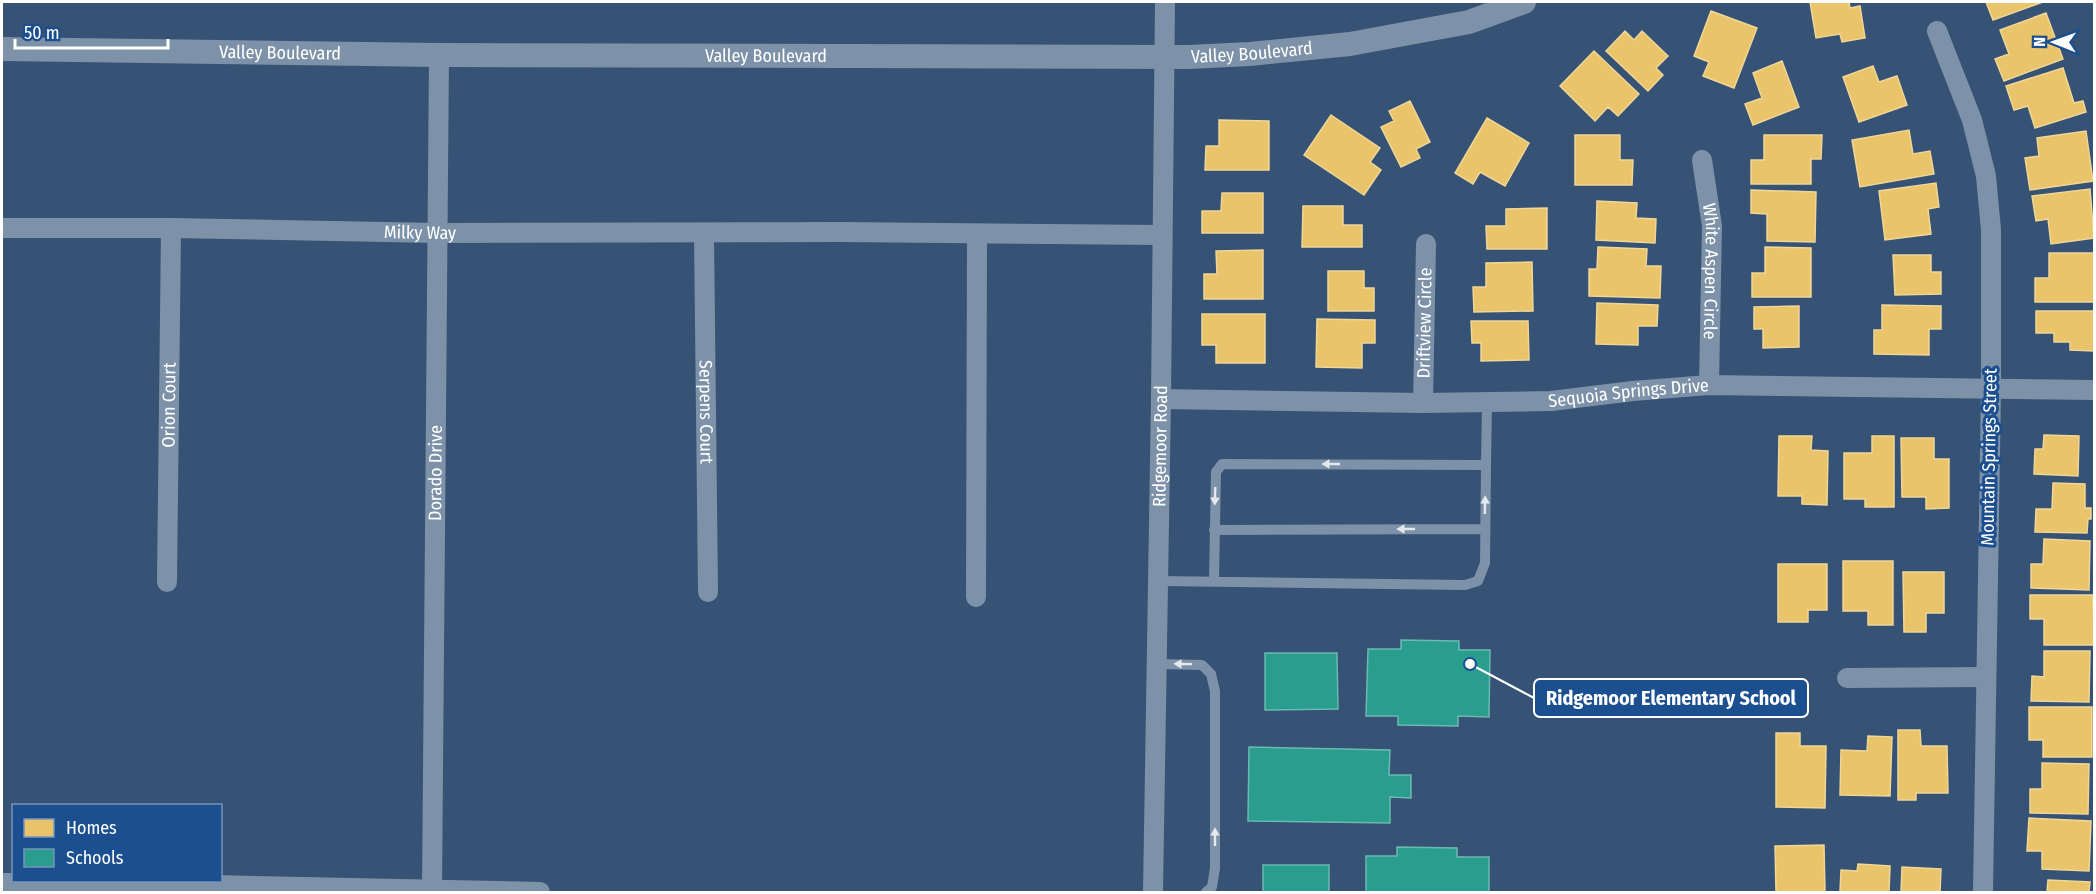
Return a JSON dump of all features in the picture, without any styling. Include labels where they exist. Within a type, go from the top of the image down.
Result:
[{"type":"street","name":"Ridgemoor Road","points":[[1153,892],[1165,2]]},
{"type":"street","name":"Valley Boulevard","points":[[2,49],[439,55],[1164,57],[1250,54],[1350,44],[1469,22],[1524,2]]},
{"type":"street","name":"Mountain Springs Street","points":[[1937,31],[1972,120],[1986,176],[1991,230],[1991,389],[1983,892]]},
{"type":"street","name":"Dorado Drive","points":[[432,890],[439,55]]},
{"type":"street","name":"White Aspen Circle","points":[[1702,160],[1712,226],[1709,385]]},
{"type":"street","name":"Milky Way","points":[[2,228],[171,228],[438,233],[841,232],[1161,235]]},
{"type":"street","name":"Orion Court","points":[[167,582],[171,228]]},
{"type":"street","name":"Serpens Court","points":[[704,234],[708,592]]},
{"type":"street","points":[[976,235],[976,597]]},
{"type":"street","name":"Driftview Circle","points":[[1423,403],[1426,244]]},
{"type":"street","name":"Sequoia Springs Drive","points":[[1161,399],[1423,403],[1551,401],[1709,385],[2094,390]]},
{"type":"street","points":[[1847,678],[1986,677]]},
{"type":"street","points":[[2,883],[540,892]]},
{"type":"lane","points":[[1158,581],[1465,585],[1478,581],[1485,563],[1487,402]]},
{"type":"lane","points":[[1214,581],[1216,472],[1222,464],[1486,465]]},
{"type":"lane","points":[[1214,530],[1485,529]]},
{"type":"lane","points":[[1157,664],[1202,665],[1211,674],[1215,691],[1215,868],[1212,887],[1206,892]]},
{"type":"building: Homes","points":[[1810,2],[1849,2],[1850,8],[1860,6],[1865,38],[1842,42],[1840,34],[1816,38]]},
{"type":"building: Homes","points":[[1986,2],[2043,2],[1993,20]]},
{"type":"building: Homes","points":[[1711,11],[1757,28],[1734,88],[1703,76],[1709,62],[1694,56]]},
{"type":"building: Homes","points":[[2046,13],[2063,59],[2004,81],[1995,59],[2009,54],[2000,30]]},
{"type":"building: Homes","points":[[1625,31],[1634,40],[1642,31],[1668,56],[1656,68],[1663,75],[1648,91],[1606,51]]},
{"type":"building: Homes","points":[[1594,51],[1639,94],[1618,116],[1608,107],[1595,121],[1560,86]]},
{"type":"building: Homes","points":[[1782,61],[1799,107],[1753,125],[1745,104],[1762,98],[1753,73]]},
{"type":"building: Homes","points":[[1873,66],[1879,82],[1897,76],[1907,105],[1859,122],[1843,77]]},
{"type":"building: Homes","points":[[2063,68],[2074,103],[2083,101],[2086,112],[2035,128],[2028,106],[2014,110],[2006,86]]},
{"type":"building: Homes","points":[[1410,101],[1430,142],[1416,149],[1420,158],[1401,167],[1381,127],[1394,121],[1389,111]]},
{"type":"building: Homes","points":[[1331,115],[1380,148],[1370,162],[1381,170],[1364,195],[1304,155]]},
{"type":"building: Homes","points":[[1487,118],[1529,143],[1505,186],[1480,172],[1473,184],[1455,173]]},
{"type":"building: Homes","points":[[1219,120],[1269,121],[1269,170],[1205,170],[1206,146],[1219,146]]},
{"type":"building: Homes","points":[[1909,130],[1913,154],[1930,151],[1934,174],[1860,187],[1852,140]]},
{"type":"building: Homes","points":[[2086,131],[2093,181],[2030,190],[2025,158],[2039,156],[2037,138]]},
{"type":"building: Homes","points":[[1575,135],[1620,135],[1620,160],[1633,160],[1632,185],[1575,185]]},
{"type":"building: Homes","points":[[1764,135],[1822,135],[1821,159],[1811,159],[1811,184],[1751,184],[1751,160],[1764,160]]},
{"type":"building: Homes","points":[[1936,183],[1939,207],[1928,209],[1931,234],[1885,240],[1879,191]]},
{"type":"building: Homes","points":[[2090,189],[2094,238],[2051,244],[2048,219],[2036,221],[2032,196]]},
{"type":"building: Homes","points":[[1751,190],[1816,192],[1815,242],[1767,241],[1767,214],[1751,213]]},
{"type":"building: Homes","points":[[1222,193],[1263,193],[1263,233],[1202,233],[1202,211],[1221,211]]},
{"type":"building: Homes","points":[[1597,201],[1637,203],[1636,218],[1656,219],[1655,243],[1596,240]]},
{"type":"building: Homes","points":[[1303,206],[1343,206],[1343,225],[1362,225],[1362,247],[1302,247]]},
{"type":"building: Homes","points":[[1547,208],[1547,249],[1487,249],[1486,226],[1506,226],[1506,209]]},
{"type":"building: Homes","points":[[1598,247],[1647,249],[1646,266],[1661,266],[1660,298],[1589,296],[1589,269],[1597,269]]},
{"type":"building: Homes","points":[[1765,247],[1811,248],[1811,297],[1752,297],[1752,273],[1765,273]]},
{"type":"building: Homes","points":[[1263,250],[1263,299],[1204,299],[1204,274],[1217,274],[1216,251]]},
{"type":"building: Homes","points":[[2049,253],[2094,253],[2094,302],[2035,302],[2035,278],[2049,278]]},
{"type":"building: Homes","points":[[1893,255],[1931,255],[1931,272],[1941,272],[1941,294],[1895,295]]},
{"type":"building: Homes","points":[[1532,262],[1533,311],[1474,312],[1473,287],[1486,287],[1486,263]]},
{"type":"building: Homes","points":[[1328,271],[1364,271],[1364,288],[1374,288],[1374,311],[1328,311]]},
{"type":"building: Homes","points":[[1597,303],[1658,305],[1657,326],[1638,326],[1638,345],[1596,344]]},
{"type":"building: Homes","points":[[1882,305],[1941,306],[1941,329],[1929,329],[1929,355],[1874,354],[1874,330],[1882,330]]},
{"type":"building: Homes","points":[[1799,306],[1799,347],[1763,348],[1763,329],[1754,329],[1754,307]]},
{"type":"building: Homes","points":[[2036,311],[2094,311],[2094,351],[2070,350],[2070,342],[2054,342],[2054,333],[2036,333]]},
{"type":"building: Homes","points":[[1202,314],[1265,314],[1265,363],[1216,363],[1216,345],[1202,345]]},
{"type":"building: Homes","points":[[1317,319],[1375,320],[1375,343],[1362,343],[1362,368],[1316,367]]},
{"type":"building: Homes","points":[[1471,321],[1528,321],[1529,360],[1481,361],[1481,343],[1472,343]]},
{"type":"building: Homes","points":[[2044,435],[2079,436],[2078,476],[2034,474],[2035,449],[2043,449]]},
{"type":"building: Homes","points":[[1779,436],[1812,436],[1811,450],[1828,451],[1827,505],[1802,504],[1802,496],[1778,496]]},
{"type":"building: Homes","points":[[1872,436],[1894,436],[1894,507],[1865,507],[1865,499],[1844,499],[1844,453],[1872,453]]},
{"type":"building: Homes","points":[[1901,438],[1934,438],[1934,459],[1949,459],[1949,508],[1926,509],[1926,497],[1902,497]]},
{"type":"building: Homes","points":[[2053,483],[2085,484],[2085,508],[2091,508],[2087,533],[2035,532],[2036,509],[2052,509]]},
{"type":"building: Homes","points":[[2044,539],[2090,541],[2089,590],[2031,588],[2031,564],[2043,564]]},
{"type":"building: Homes","points":[[1843,561],[1893,561],[1893,625],[1868,625],[1868,611],[1843,611]]},
{"type":"building: Homes","points":[[1778,564],[1827,564],[1827,610],[1808,610],[1808,622],[1778,622]]},
{"type":"building: Homes","points":[[1903,572],[1944,572],[1944,613],[1926,613],[1926,632],[1904,632]]},
{"type":"building: Homes","points":[[2030,595],[2093,595],[2094,645],[2044,645],[2044,619],[2030,619]]},
{"type":"building: Homes","points":[[2044,651],[2090,651],[2089,702],[2031,701],[2032,676],[2044,677]]},
{"type":"building: Homes","points":[[2029,707],[2092,707],[2092,757],[2043,757],[2043,740],[2029,740]]},
{"type":"building: Homes","points":[[1898,730],[1920,730],[1921,746],[1947,746],[1948,793],[1916,793],[1916,800],[1898,800]]},
{"type":"building: Homes","points":[[1776,733],[1800,733],[1800,746],[1826,746],[1825,808],[1776,807]]},
{"type":"building: Homes","points":[[1868,736],[1892,737],[1890,796],[1840,795],[1841,750],[1867,751]]},
{"type":"building: Homes","points":[[2042,763],[2089,764],[2088,814],[2030,813],[2030,789],[2042,789]]},
{"type":"building: Homes","points":[[2029,818],[2091,821],[2089,871],[2042,869],[2042,851],[2027,851]]},
{"type":"building: Homes","points":[[1824,845],[1825,892],[1776,892],[1775,846]]},
{"type":"building: Homes","points":[[1858,864],[1890,866],[1889,892],[1840,892],[1841,870],[1857,871]]},
{"type":"building: Homes","points":[[1902,867],[1941,869],[1940,892],[1901,892]]},
{"type":"building: Homes","points":[[2048,880],[2090,882],[2089,892],[2047,892]]},
{"type":"building: Schools","points":[[1401,640],[1459,641],[1459,650],[1490,650],[1489,717],[1458,716],[1458,726],[1398,725],[1398,716],[1366,716],[1368,649],[1401,649]]},
{"type":"building: Schools","points":[[1265,653],[1337,653],[1338,709],[1265,710]]},
{"type":"building: Schools","points":[[1249,747],[1390,750],[1389,775],[1411,775],[1411,798],[1390,797],[1390,823],[1248,821]]},
{"type":"building: Schools","points":[[1397,847],[1457,848],[1457,857],[1489,857],[1489,892],[1366,892],[1366,856],[1397,856]]},
{"type":"building: Schools","points":[[1263,865],[1329,865],[1329,892],[1263,892]]},
{"type":"place","name":"Ridgemoor Elementary School","points":[[1470,664]]}]
